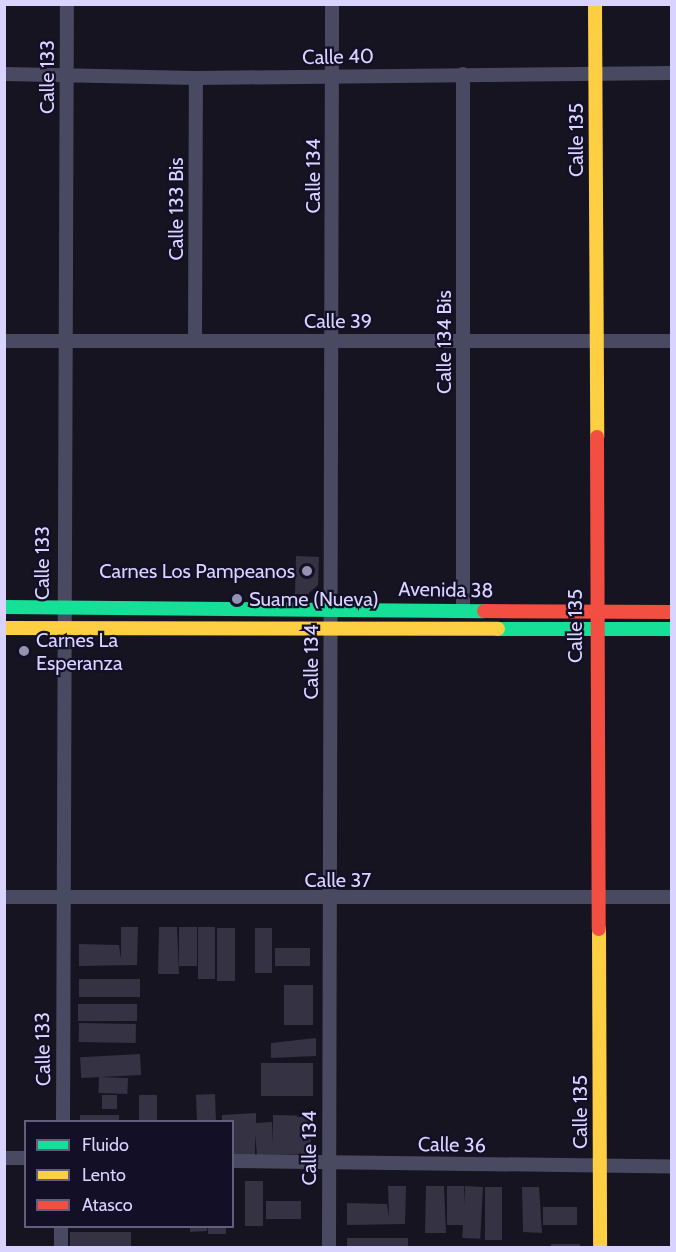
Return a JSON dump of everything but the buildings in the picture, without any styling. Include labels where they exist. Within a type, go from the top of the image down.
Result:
[{"type":"main road","name":"Calle 135","points":[[595,4],[594,628],[600,1248]]},
{"type":"main road","name":"Avenida 38","points":[[4,607],[672,612]]},
{"type":"main road","name":"Avenida 38","points":[[4,628],[331,626],[672,629]]},
{"type":"street","name":"Calle 133","points":[[63,1120],[61,628],[67,4]]},
{"type":"street","name":"Calle 134","points":[[329,1248],[332,4]]},
{"type":"street","name":"Calle 40","points":[[4,74],[196,78],[672,73]]},
{"type":"street","name":"Calle 134 Bis","points":[[463,74],[463,610]]},
{"type":"street","name":"Calle 133 Bis","points":[[195,339],[196,78]]},
{"type":"street","name":"Calle 39","points":[[4,341],[195,339],[672,341]]},
{"type":"street","name":"Calle 37","points":[[4,897],[329,900],[672,897]]},
{"type":"street","points":[[4,1158],[24,1158]]},
{"type":"street","name":"Calle 36","points":[[234,1161],[329,1164],[672,1166]]},
{"type":"street","points":[[61,1228],[61,1248]]},
{"type":"traffic: fast","points":[[4,607],[484,611]]},
{"type":"traffic: fast","points":[[498,629],[672,629]]},
{"type":"traffic: slow","points":[[595,4],[597,437]]},
{"type":"traffic: slow","points":[[4,628],[498,629]]},
{"type":"traffic: slow","points":[[599,929],[600,1248]]},
{"type":"traffic: jam","points":[[597,437],[599,929]]},
{"type":"traffic: jam","points":[[484,611],[672,612]]},
{"type":"place","name":"Carnes Los Pampeanos","points":[[307,571]]},
{"type":"place","name":"Suame (Nueva)","points":[[237,599]]},
{"type":"place","name":"Carnes La Esperanza","points":[[24,651]]}]
